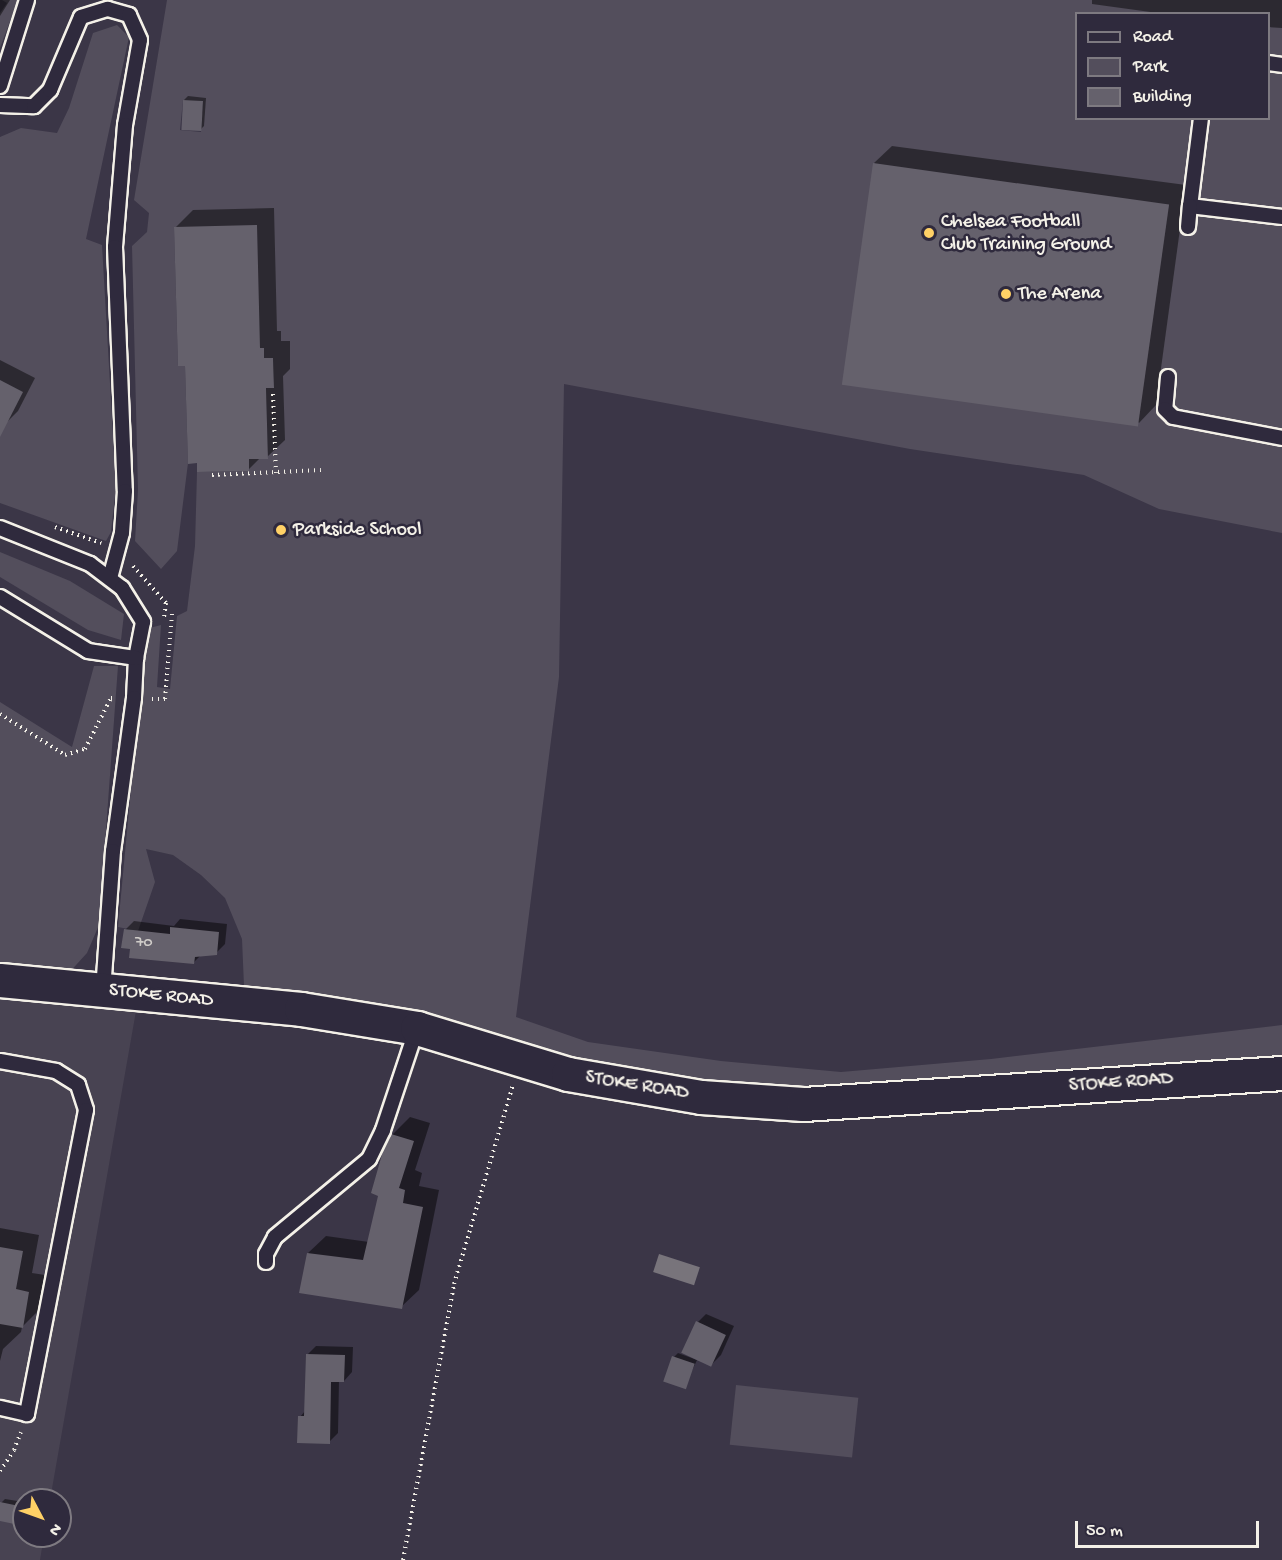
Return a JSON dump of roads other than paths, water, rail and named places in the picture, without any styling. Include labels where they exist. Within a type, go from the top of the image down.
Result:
[{"type":"main road","name":"STOKE ROAD","points":[[0,981],[302,1009],[417,1028],[520,1062],[568,1074],[701,1096],[803,1104],[1282,1074]]},
{"type":"lane","points":[[0,86],[27,0]]},
{"type":"lane","points":[[0,105],[34,106],[50,90],[81,17],[108,9],[129,15],[140,40],[125,125],[115,247],[126,491],[122,533],[110,578]]},
{"type":"lane","points":[[1188,227],[1201,120]]},
{"type":"lane","points":[[1190,206],[1282,217]]},
{"type":"lane","points":[[1168,377],[1165,409],[1173,417],[1282,438]]},
{"type":"lane","points":[[0,528],[90,564],[123,588],[143,622],[136,658],[134,698],[113,851],[103,990]]},
{"type":"lane","points":[[0,597],[88,651],[136,658]]},
{"type":"lane","points":[[266,1262],[266,1254],[275,1237],[369,1159],[383,1130],[417,1028]]},
{"type":"lane","points":[[0,1061],[56,1071],[78,1085],[86,1110],[27,1414],[0,1408]]},
{"type":"place","name":"Chelsea Football Club Training Ground","points":[[929,233]]},
{"type":"place","name":"The Arena","points":[[1006,294]]},
{"type":"place","name":"Parkside School","points":[[281,530]]}]
